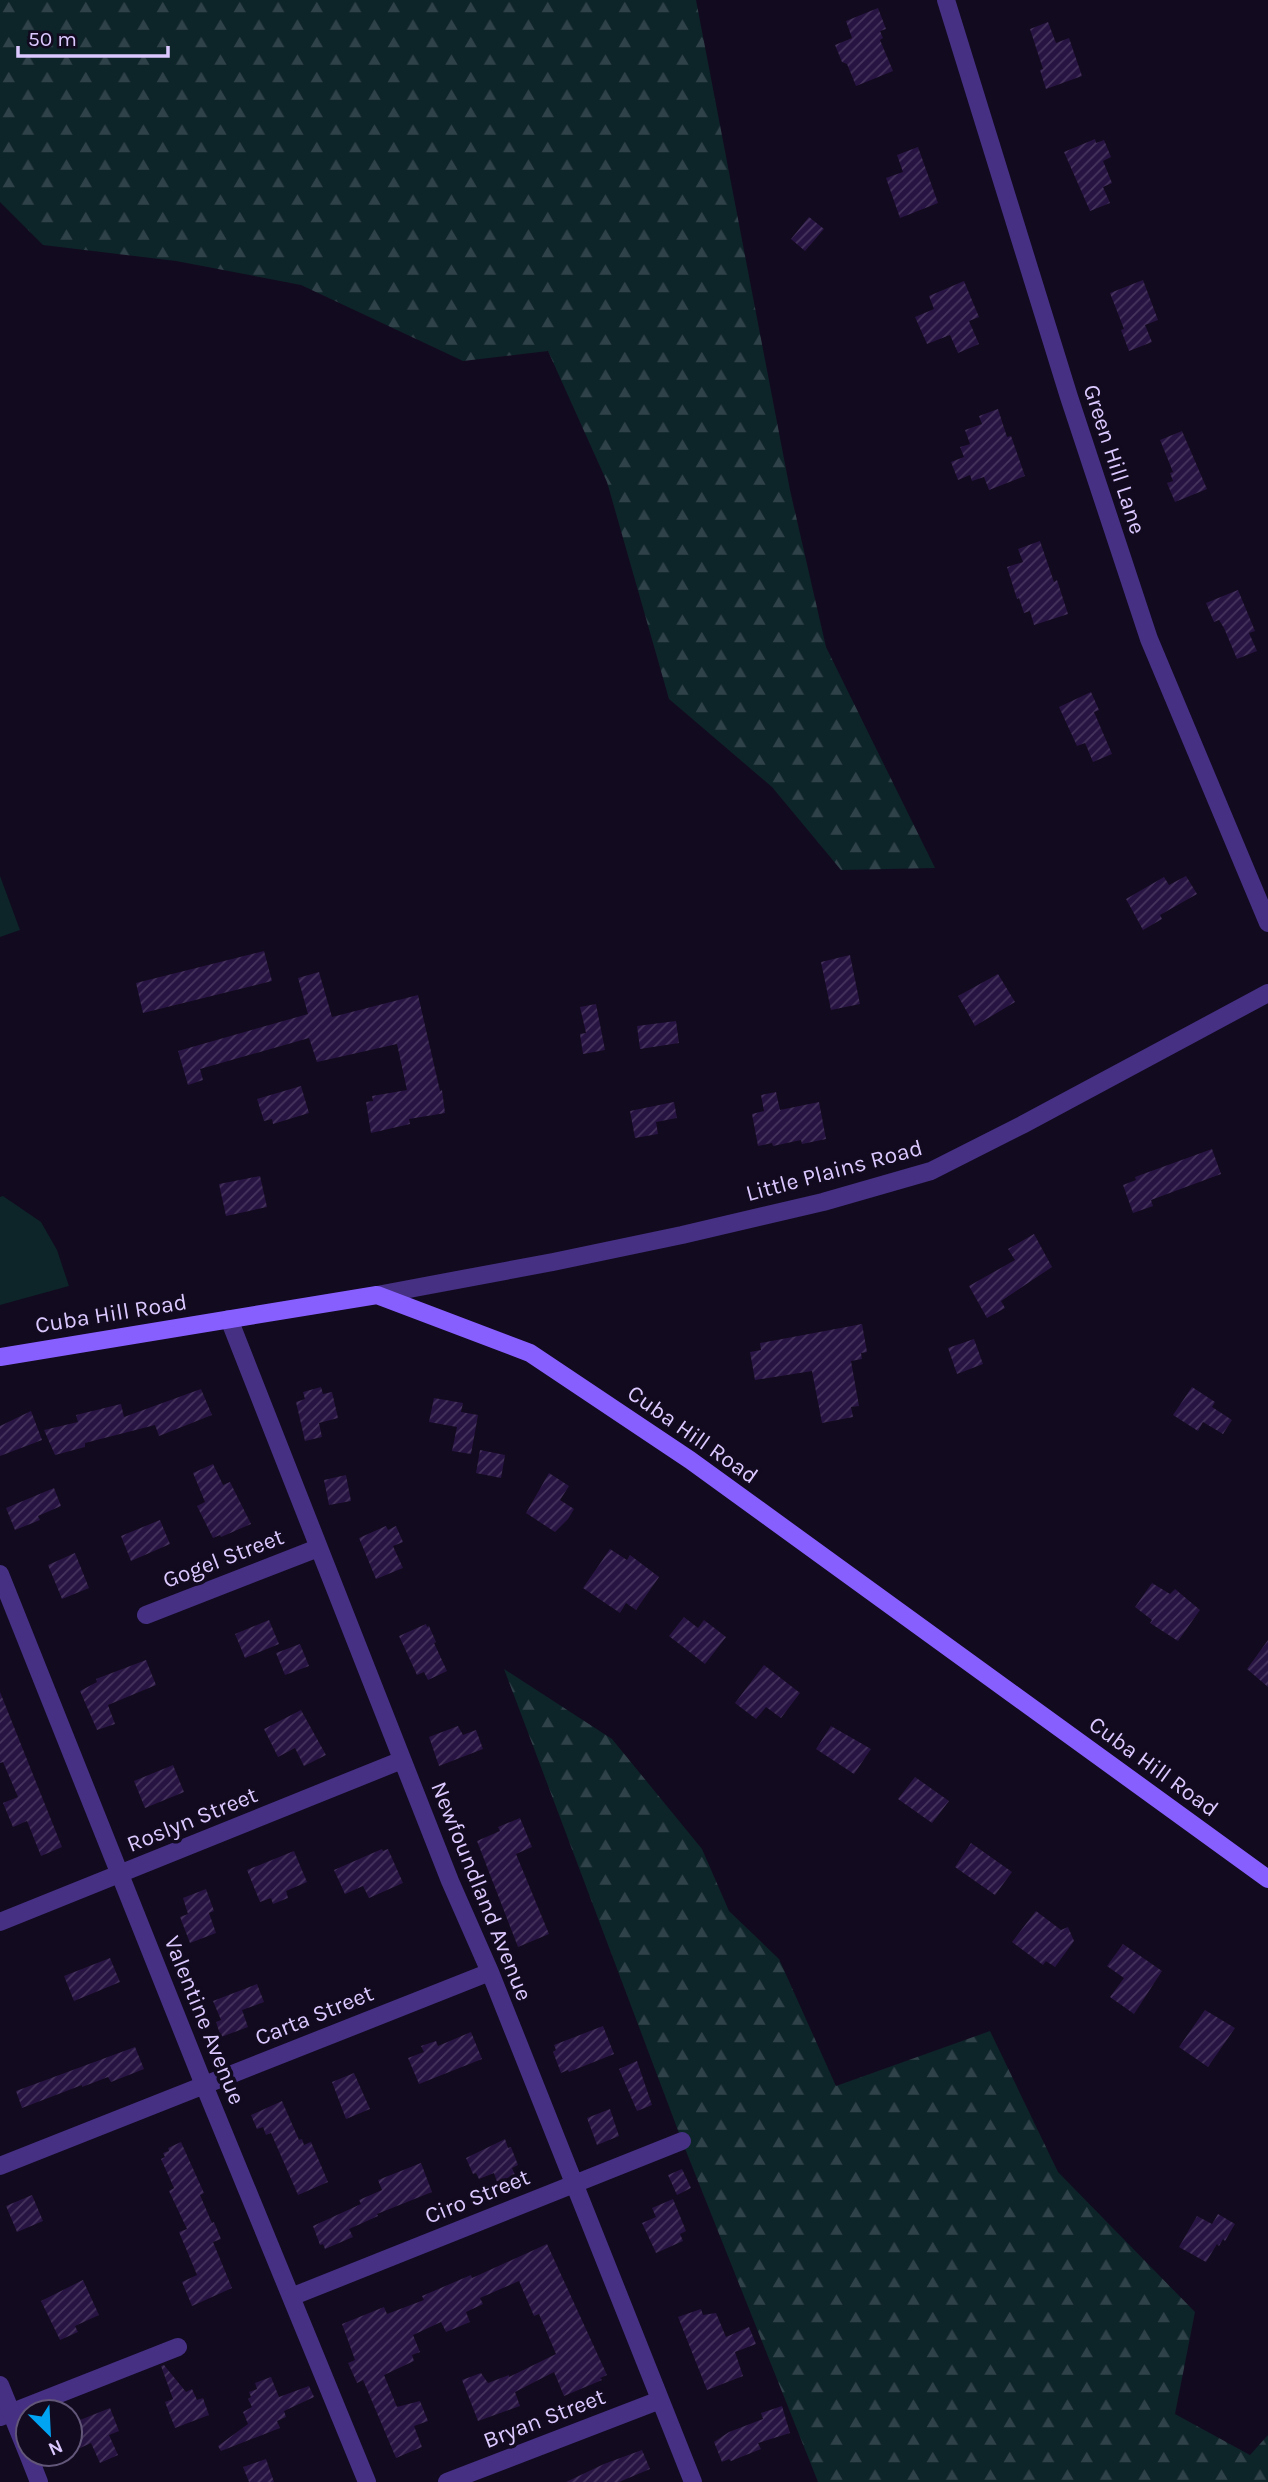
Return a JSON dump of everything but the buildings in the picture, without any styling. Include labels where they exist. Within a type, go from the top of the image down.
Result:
[{"type":"main road","name":"Cuba Hill Road","points":[[0,1357],[377,1295],[530,1353],[690,1460],[1268,1879]]},
{"type":"street","name":"Green Hill Lane","points":[[946,0],[1065,384],[1149,639],[1268,923]]},
{"type":"street","name":"Little Plains Road","points":[[377,1295],[682,1235],[823,1202],[931,1171],[1023,1125],[1268,993]]},
{"type":"street","name":"Newfoundland Avenue","points":[[229,1319],[450,1881],[490,1972],[693,2482]]},
{"type":"street","name":"Gogel Street","points":[[146,1615],[318,1548]]},
{"type":"street","name":"Valentine Avenue","points":[[0,1574],[204,2085],[367,2482]]},
{"type":"street","name":"Roslyn Street","points":[[0,1922],[402,1760]]},
{"type":"street","name":"Carta Street","points":[[0,2166],[490,1972]]},
{"type":"street","name":"Ciro Street","points":[[290,2297],[682,2141]]},
{"type":"street","points":[[0,2385],[6,2415],[178,2347]]},
{"type":"street","name":"Bryan Street","points":[[447,2482],[660,2400]]},
{"type":"green space","points":[[0,0],[696,0],[790,490],[826,647],[935,868],[841,870],[772,787],[669,699],[607,482],[548,351],[463,361],[301,285],[176,261],[43,245],[0,202]]},
{"type":"green space","points":[[0,876],[20,930],[0,937]]},
{"type":"green space","points":[[3,1196],[41,1222],[57,1250],[69,1286],[0,1305],[0,1197]]},
{"type":"green space","points":[[504,1669],[612,1739],[702,1849],[729,1911],[779,1959],[836,2086],[990,2031],[1058,2172],[1195,2312],[1175,2414],[1250,2455],[1268,2435],[1268,2482],[818,2482],[682,2141]]}]
